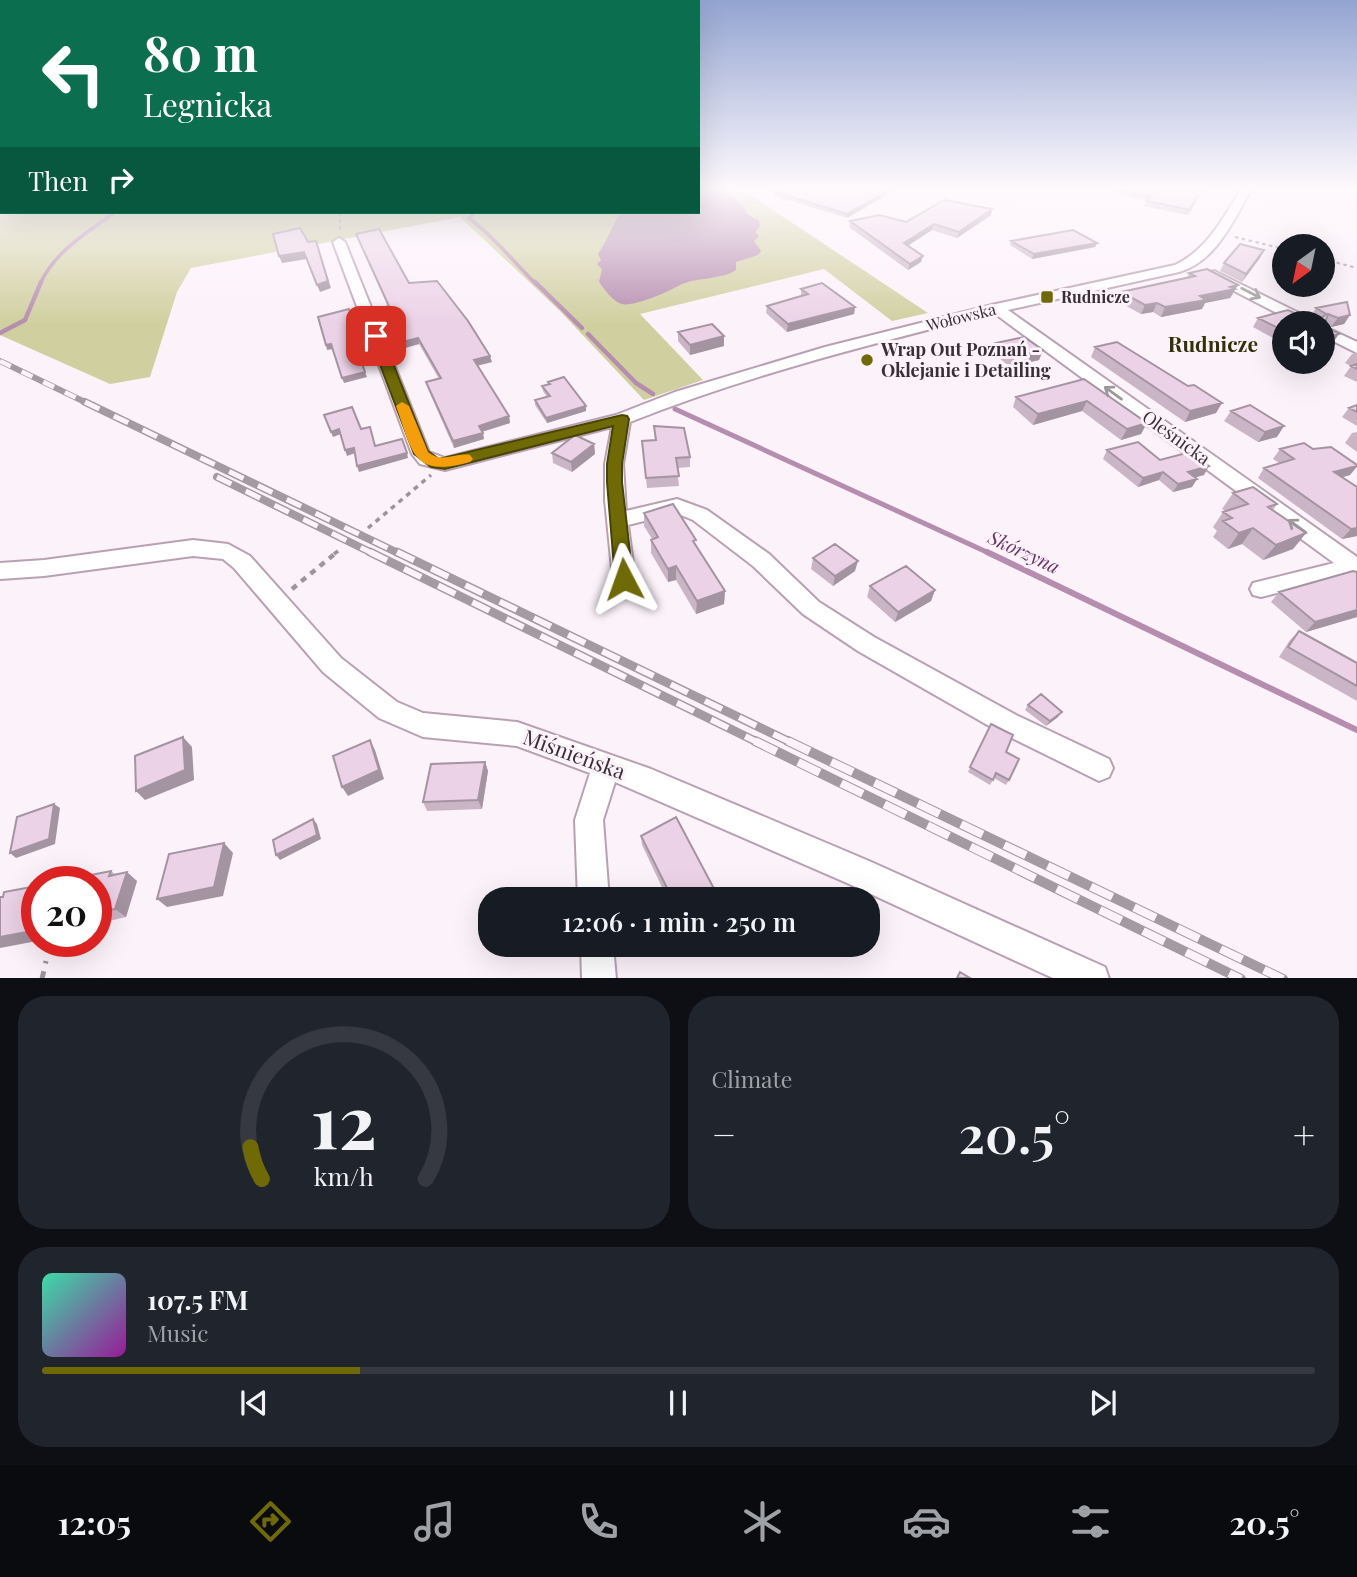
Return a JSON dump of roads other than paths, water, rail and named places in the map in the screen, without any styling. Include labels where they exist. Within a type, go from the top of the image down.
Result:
[{"type":"street","points":[[1192,263],[1206,252],[1220,234]]},
{"type":"street","name":"Wołowska","points":[[339,242],[421,454],[427,460],[445,464],[622,419],[681,396],[830,350],[1192,263]]},
{"type":"street","points":[[1169,256],[1192,263],[1285,311]]},
{"type":"street","name":"Oleśnicka","points":[[996,308],[1355,566]]},
{"type":"street","points":[[1335,336],[1357,348]]},
{"type":"street","points":[[622,419],[614,464],[624,579]]},
{"type":"street","points":[[618,520],[677,506],[700,515],[761,560],[811,608],[866,644],[1007,723],[1099,768]]},
{"type":"street","name":"Miśnieńska","points":[[0,571],[211,548],[235,556],[332,666],[388,710],[423,725],[517,734],[651,782],[1093,978]]},
{"type":"street","points":[[1261,589],[1355,566]]},
{"type":"street","points":[[593,887],[589,820],[606,767]]},
{"type":"street","points":[[598,957],[599,978]]},
{"type":"waterway","points":[[41,282],[63,252],[85,234]]},
{"type":"waterway","name":"Skórzyna","points":[[487,234],[536,284]]},
{"type":"waterway","points":[[0,333],[25,320],[41,282]]},
{"type":"waterway","name":"Skórzyna","points":[[535,282],[582,328]]},
{"type":"waterway","name":"Skórzyna","points":[[588,334],[636,383],[653,394]]},
{"type":"waterway","name":"Skórzyna","points":[[675,409],[991,554]]},
{"type":"waterway","name":"Skórzyna","points":[[987,552],[1357,730]]},
{"type":"railway","points":[[0,361],[89,404]]},
{"type":"railway","points":[[85,402],[400,554]]},
{"type":"railway","points":[[217,477],[374,554]]},
{"type":"railway","points":[[370,552],[759,743]]},
{"type":"railway","points":[[397,552],[792,743]]},
{"type":"railway","points":[[755,741],[1239,978]]},
{"type":"railway","points":[[788,741],[1281,978]]},
{"type":"place","name":"Rudnicze","points":[[1047,297]]},
{"type":"place","name":"Wrap Out Poznań - Oklejanie i Detailing","points":[[867,360]]},
{"type":"district","name":"Rudnicze","points":[[1213,345]]}]
